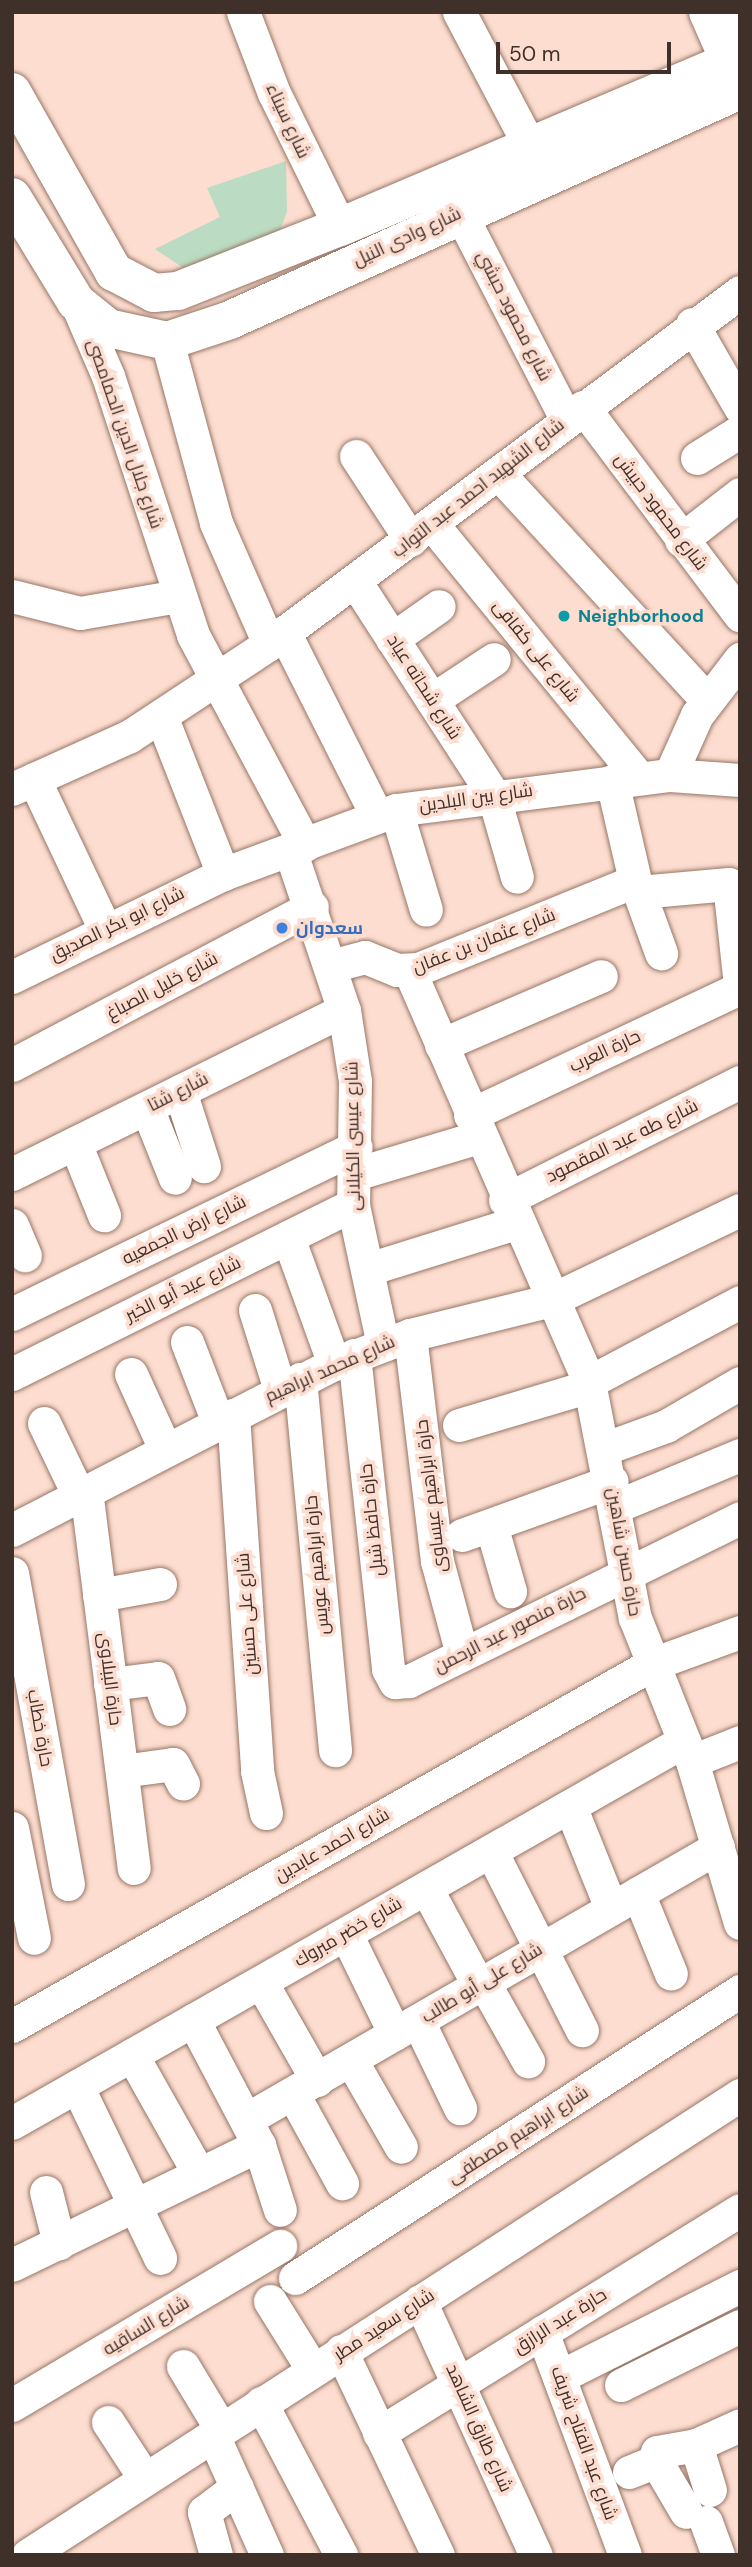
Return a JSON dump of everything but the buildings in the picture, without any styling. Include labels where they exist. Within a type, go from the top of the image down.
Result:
[{"type":"main road","name":"شارع وادى النيل","points":[[56,167],[114,272],[154,293],[212,277],[340,227],[529,145],[737,60]]},
{"type":"main road","name":"شارع وادى النيل","points":[[167,341],[230,320],[460,213],[737,60]]},
{"type":"main road","points":[[12,92],[56,167],[12,195]]},
{"type":"main road","name":"شارع جلال الدين الحمامصى","points":[[12,195],[76,302]]},
{"type":"main road","points":[[212,277],[230,320]]},
{"type":"main road","points":[[76,302],[108,328],[167,341]]},
{"type":"street","name":"شارع سيناء","points":[[243,12],[274,93],[340,227]]},
{"type":"street","points":[[458,12],[529,145]]},
{"type":"street","points":[[705,12],[737,60]]},
{"type":"street","points":[[732,12],[737,60]]},
{"type":"street","name":"شارع محمود حبشي","points":[[460,213],[575,413]]},
{"type":"street","name":"شارع الشهيد احمد عبد التواب","points":[[23,784],[161,716],[277,638],[422,532],[692,324],[740,292]]},
{"type":"street","name":"شارع جلال الدين الحمامصى","points":[[76,302],[108,376],[177,596],[214,681],[298,847]]},
{"type":"street","points":[[692,324],[740,407]]},
{"type":"street","points":[[167,341],[216,523],[277,638],[387,813],[426,910]]},
{"type":"street","name":"شارع محمود حبيش","points":[[575,413],[740,615]]},
{"type":"street","points":[[697,458],[740,431]]},
{"type":"street","name":"شارع على كفافى","points":[[356,456],[640,778]]},
{"type":"street","points":[[498,473],[707,701]]},
{"type":"street","points":[[681,540],[740,494]]},
{"type":"street","name":"شارع شحاته عياد","points":[[355,581],[493,793],[517,877]]},
{"type":"street","points":[[12,596],[80,613],[177,596]]},
{"type":"street","points":[[392,639],[439,606]]},
{"type":"street","points":[[432,700],[494,659]]},
{"type":"street","points":[[660,953],[637,887],[640,778],[740,659]]},
{"type":"street","points":[[161,716],[223,874]]},
{"type":"street","name":"شارع بين البلدين","points":[[223,874],[387,813],[493,793],[640,778],[740,780]]},
{"type":"street","points":[[23,784],[105,929]]},
{"type":"street","name":"شارع عيسى الكيلانى","points":[[298,847],[312,907],[344,1010],[354,1175],[369,1269],[370,1350]]},
{"type":"street","name":"شارع ابو بكر الصديق","points":[[12,977],[105,929],[223,874]]},
{"type":"street","name":"شارع عثمان بن عفان","points":[[331,966],[365,957],[410,972],[637,887],[729,884],[740,987]]},
{"type":"street","name":"شارع خليل الصباغ","points":[[12,1065],[312,907]]},
{"type":"street","name":"حارة حسن شاهين","points":[[410,972],[510,1211],[589,1384],[606,1448],[624,1573],[652,1664],[688,1751],[740,1923]]},
{"type":"street","points":[[441,1045],[601,976]]},
{"type":"street","name":"حارة العرب","points":[[354,1175],[474,1126],[740,987]]},
{"type":"street","name":"شارع شتا","points":[[12,1174],[344,1010]]},
{"type":"street","name":"شارع طه عبد المقصود","points":[[510,1211],[740,1082]]},
{"type":"street","points":[[147,1108],[189,1172],[180,1091]]},
{"type":"street","points":[[75,1143],[104,1215]]},
{"type":"street","name":"شارع عيد أبو الخير","points":[[12,1374],[288,1237],[354,1175]]},
{"type":"street","name":"شارع ارض الجمعيه","points":[[12,1314],[354,1175]]},
{"type":"street","name":"شارع محمد ابراهيم","points":[[12,1530],[290,1385],[370,1350],[551,1300],[740,1210]]},
{"type":"street","points":[[369,1269],[510,1211]]},
{"type":"street","points":[[288,1237],[370,1350]]},
{"type":"street","points":[[459,1425],[589,1384],[740,1302]]},
{"type":"street","name":"حارة ابراهيم عويس","points":[[255,1310],[290,1385],[334,1751]]},
{"type":"street","name":"شارع على حسنين","points":[[187,1342],[225,1418],[257,1771],[266,1813]]},
{"type":"street","name":"حارة ابراهيم عيساوى","points":[[370,1350],[437,1562],[462,1654]]},
{"type":"street","name":"حارة حافظ شبل","points":[[370,1350],[387,1669],[395,1682]]},
{"type":"street","points":[[131,1374],[164,1449]]},
{"type":"street","points":[[606,1448],[666,1426],[740,1382]]},
{"type":"street","name":"حارة الببلاوى","points":[[44,1423],[82,1492],[99,1595],[134,1868]]},
{"type":"street","points":[[510,1591],[476,1530],[614,1494],[740,1455]]},
{"type":"street","name":"حارة منصور عبد الرحمن","points":[[395,1682],[462,1654],[740,1518]]},
{"type":"street","name":"حارة خطاب","points":[[12,1573],[68,1884]]},
{"type":"street","points":[[99,1595],[160,1584]]},
{"type":"street","name":"شارع احمد عابدين","points":[[12,2026],[652,1664],[740,1632]]},
{"type":"street","points":[[110,1684],[158,1678],[169,1709]]},
{"type":"street","name":"شارع خضر مبروك","points":[[12,2123],[570,1806],[688,1751],[740,1742]]},
{"type":"street","points":[[122,1771],[173,1764],[183,1784]]},
{"type":"street","points":[[570,1806],[624,1901],[671,1974]]},
{"type":"street","points":[[12,1828],[34,1938]]},
{"type":"street","name":"شارع على أبو طالب","points":[[12,2265],[199,2174],[305,2087],[718,1847]]},
{"type":"street","points":[[491,1851],[538,1950],[582,2029]]},
{"type":"street","points":[[426,1888],[528,2061]]},
{"type":"street","points":[[345,1934],[460,2108]]},
{"type":"street","points":[[261,1982],[342,2183]]},
{"type":"street","name":"شارع ابراهيم مصطفى","points":[[295,2278],[740,1991]]},
{"type":"street","points":[[193,2020],[253,2132],[279,2210]]},
{"type":"street","points":[[132,2055],[199,2174]]},
{"type":"street","points":[[351,2060],[401,2147]]},
{"type":"street","points":[[77,2086],[160,2258]]},
{"type":"street","name":"شارع سعيد مطر","points":[[28,2555],[740,2095]]},
{"type":"street","points":[[46,2192],[59,2243]]},
{"type":"street","name":"حارة عبد الرازق","points":[[379,2433],[740,2210]]},
{"type":"street","name":"شارع الساقيه","points":[[12,2406],[280,2246]]},
{"type":"street","points":[[559,2377],[740,2286]]},
{"type":"street","points":[[270,2301],[313,2370]]},
{"type":"street","name":"شارع طارق الشاهد","points":[[420,2301],[536,2555]]},
{"type":"street","points":[[621,2385],[740,2326]]},
{"type":"street","name":"شارع عبد الفتاح شريف","points":[[542,2332],[625,2555]]},
{"type":"street","points":[[341,2351],[438,2555]]},
{"type":"street","points":[[183,2366],[217,2432],[237,2487],[267,2555]]},
{"type":"street","points":[[261,2403],[341,2555]]},
{"type":"street","points":[[108,2421],[145,2479]]},
{"type":"street","points":[[713,2528],[642,2467],[657,2452],[696,2445],[740,2425]]},
{"type":"street","points":[[696,2445],[713,2528]]},
{"type":"street","points":[[216,2555],[204,2512],[237,2487]]},
{"type":"street","points":[[12,2531],[15,2555]]},
{"type":"green space","points":[[286,161],[287,212],[273,248],[197,277],[155,249],[220,217],[207,188]]},
{"type":"place","name":"Neighborhood","points":[[564,616]]},
{"type":"place","name":"سعدوان","points":[[282,928]]}]
